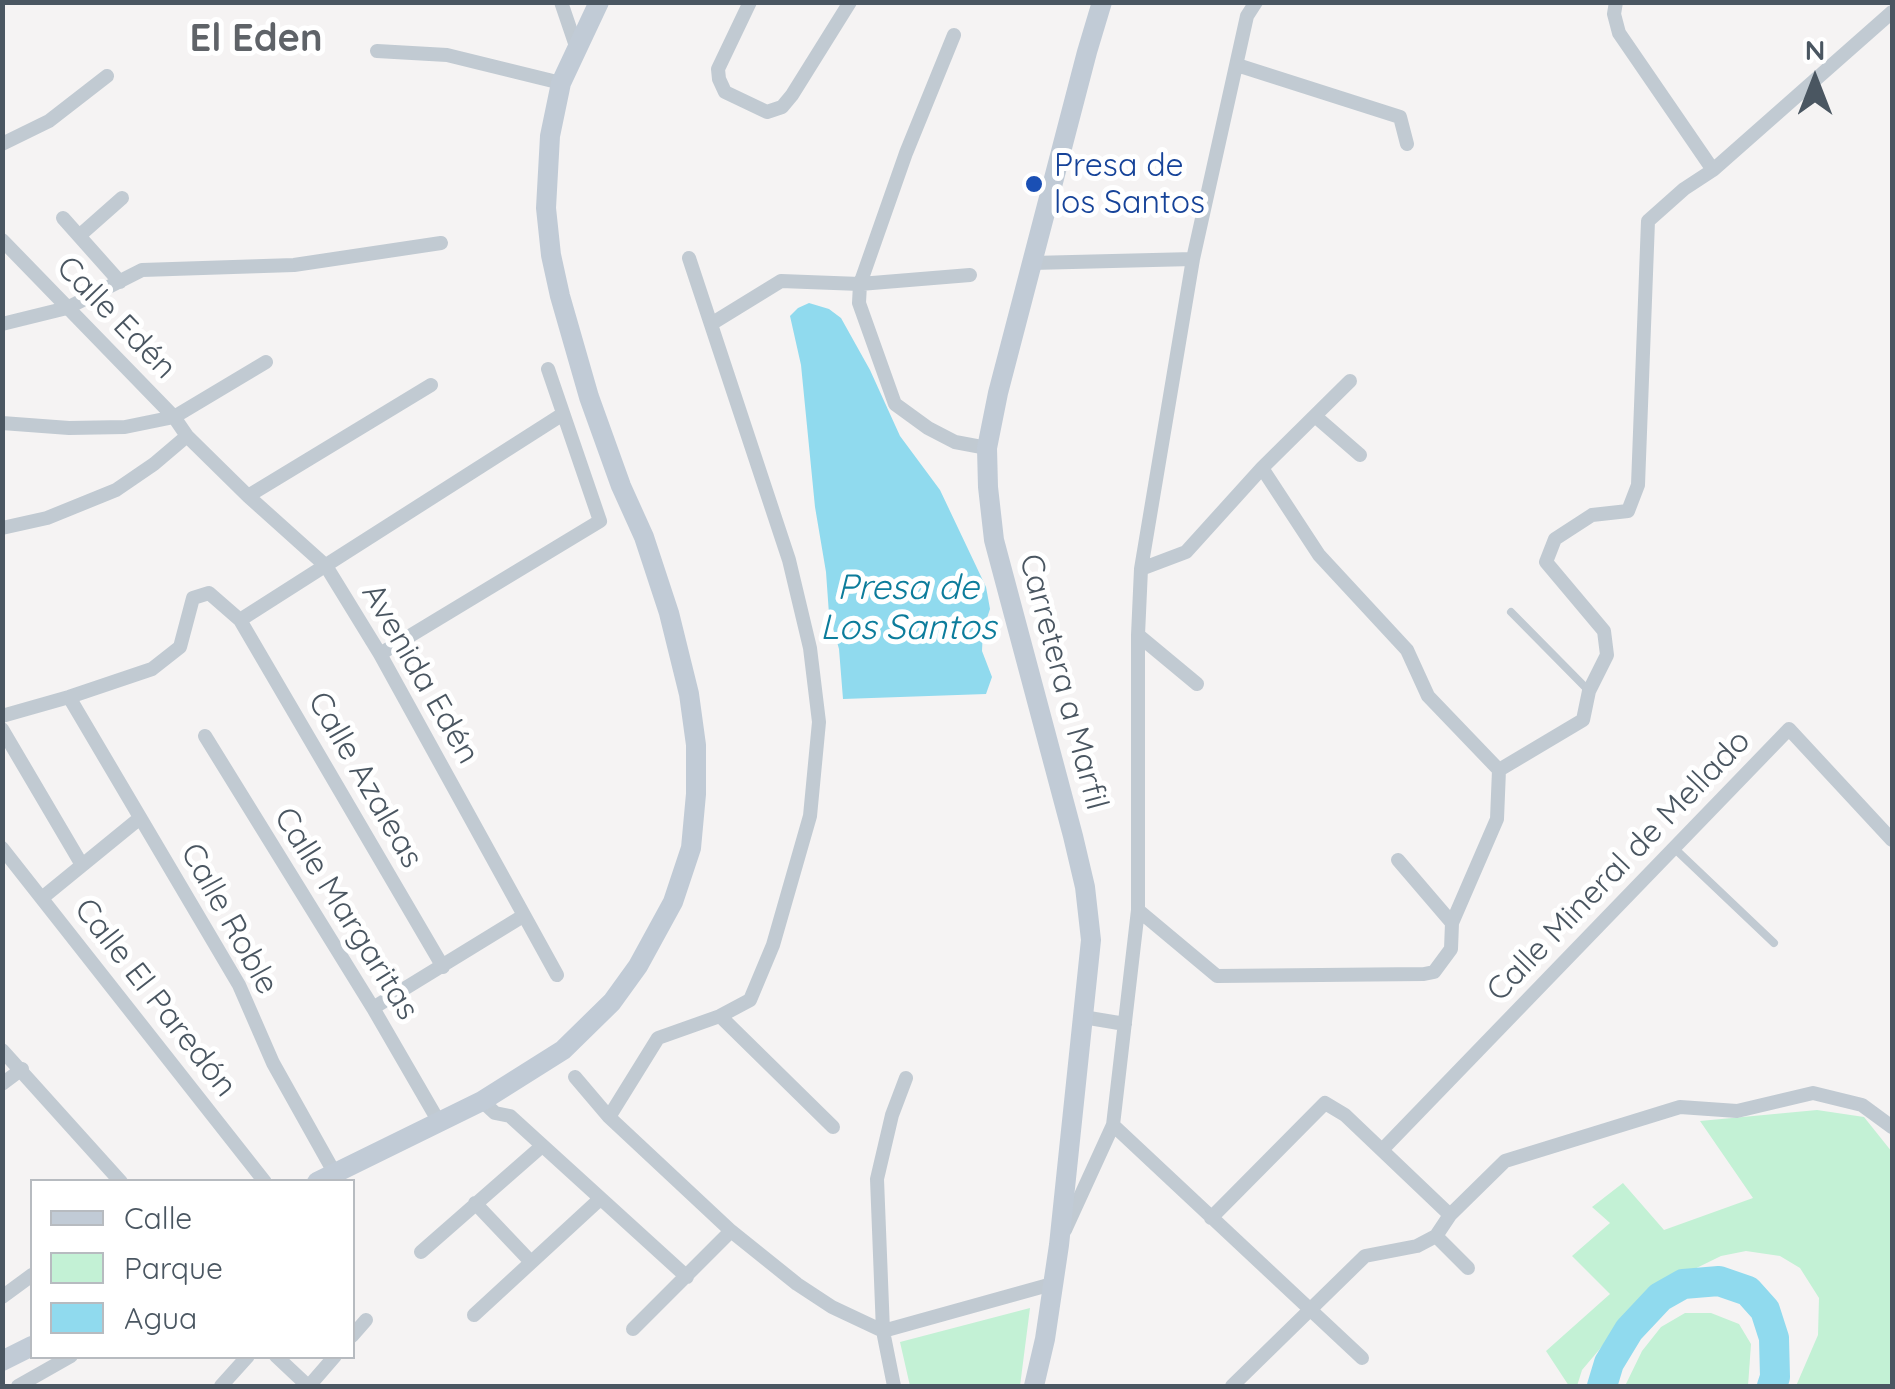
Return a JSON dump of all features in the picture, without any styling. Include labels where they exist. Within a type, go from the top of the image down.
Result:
[{"type":"main road","points":[[325,1177],[482,1101],[564,1050],[612,1002],[638,966],[673,902],[691,848],[696,745],[670,613],[589,397],[551,255],[546,208],[550,136],[561,83],[599,2]]},
{"type":"main road","name":"Carretera a Marfil","points":[[1034,1386],[1059,1244],[1090,940],[1085,887],[994,540],[987,448],[998,393],[1102,2]]},
{"type":"main road","points":[[2,1361],[30,1347]]},
{"type":"street","points":[[561,2],[577,51]]},
{"type":"street","points":[[750,2],[718,69],[719,79],[725,92],[767,112],[782,108],[792,96],[850,2]]},
{"type":"street","points":[[1059,1244],[1113,1125],[1138,910],[1141,569],[1193,259],[1248,16],[1256,2]]},
{"type":"street","points":[[1616,2],[1614,14],[1619,33],[1712,170]]},
{"type":"street","points":[[1499,770],[1583,720],[1589,690],[1607,655],[1604,631],[1546,562],[1555,539],[1592,515],[1628,510],[1638,485],[1648,222],[1892,12]]},
{"type":"street","points":[[954,35],[906,153],[860,284],[859,303],[896,404],[955,442],[987,448]]},
{"type":"street","points":[[377,51],[447,55],[561,83]]},
{"type":"street","points":[[1236,65],[1400,116],[1407,144]]},
{"type":"street","points":[[2,144],[49,121],[107,76]]},
{"type":"street","points":[[79,236],[122,198]]},
{"type":"street","points":[[63,218],[120,282]]},
{"type":"street","name":"Calle Edén","points":[[2,240],[174,417],[187,436]]},
{"type":"street","points":[[2,324],[67,308],[142,270],[294,266],[441,242]]},
{"type":"street","points":[[610,1117],[658,1038],[720,1016],[750,1000],[773,946],[810,816],[820,722],[810,648],[789,560],[689,258]]},
{"type":"street","points":[[1032,264],[1193,259]]},
{"type":"street","points":[[711,324],[781,281],[860,284],[970,275]]},
{"type":"street","points":[[2,423],[124,427],[174,417],[266,362]]},
{"type":"street","points":[[380,654],[600,520],[548,369]]},
{"type":"street","points":[[1141,569],[1186,552],[1262,468],[1350,382]]},
{"type":"street","points":[[248,496],[431,385]]},
{"type":"street","points":[[2,716],[152,670],[180,647],[193,598],[209,593],[240,620],[563,414]]},
{"type":"street","points":[[1316,416],[1360,455]]},
{"type":"street","points":[[2,528],[47,518],[116,490],[187,436]]},
{"type":"street","name":"Avenida Edén","points":[[187,436],[326,566],[380,654],[557,975]]},
{"type":"street","points":[[1138,910],[1217,976],[1434,972],[1452,948],[1452,922],[1497,818],[1499,770],[1428,696],[1407,650],[1319,555],[1262,468]]},
{"type":"street","name":"Calle Azaleas","points":[[240,620],[444,967]]},
{"type":"street","points":[[1138,636],[1197,684]]},
{"type":"street","name":"Calle Roble","points":[[70,697],[239,985],[325,1177]]},
{"type":"street","points":[[2,729],[82,865]]},
{"type":"street","name":"Calle Mineral de Mellado","points":[[1382,1150],[1790,729],[1892,840]]},
{"type":"street","name":"Calle Margaritas","points":[[205,736],[440,1122]]},
{"type":"street","points":[[42,898],[140,818]]},
{"type":"street","name":"Calle El Paredón","points":[[2,848],[263,1179]]},
{"type":"street","points":[[1398,860],[1452,922]]},
{"type":"street","points":[[373,1008],[523,916]]},
{"type":"street","points":[[720,1016],[832,1127]]},
{"type":"street","points":[[1083,1017],[1125,1024]]},
{"type":"street","points":[[2,1050],[118,1179]]},
{"type":"street","points":[[2,1084],[22,1069]]},
{"type":"street","points":[[575,1077],[610,1117],[731,1232],[832,1307],[882,1330],[1052,1284]]},
{"type":"street","points":[[894,1386],[882,1330],[878,1179],[892,1115],[906,1078]]},
{"type":"street","points":[[1232,1386],[1365,1256],[1418,1246],[1436,1236],[1450,1214],[1505,1161],[1680,1107],[1737,1111],[1813,1094],[1862,1105],[1892,1128]]},
{"type":"street","points":[[482,1101],[496,1113],[510,1116],[687,1277]]},
{"type":"street","points":[[1211,1218],[1325,1103],[1345,1115],[1450,1214]]},
{"type":"street","points":[[1113,1125],[1362,1358]]},
{"type":"street","points":[[421,1252],[542,1146]]},
{"type":"street","points":[[474,1315],[600,1198]]},
{"type":"street","points":[[475,1203],[531,1262]]},
{"type":"street","points":[[633,1329],[731,1232]]},
{"type":"street","points":[[1436,1236],[1468,1268]]},
{"type":"street","points":[[2,1297],[30,1276]]},
{"type":"street","points":[[355,1333],[366,1320]]},
{"type":"street","points":[[18,1386],[67,1359]]},
{"type":"street","points":[[221,1386],[245,1359]]},
{"type":"street","points":[[279,1359],[308,1386],[332,1359]]},
{"type":"lane","points":[[1511,612],[1589,690]]},
{"type":"lane","points":[[1674,848],[1774,942]]},
{"type":"green space","points":[[1817,1110],[1864,1117],[1892,1152],[1892,1386],[1796,1386],[1818,1335],[1819,1298],[1800,1268],[1780,1256],[1746,1251],[1721,1256],[1672,1280],[1615,1331],[1582,1370],[1577,1386],[1569,1386],[1546,1351],[1610,1294],[1572,1256],[1610,1223],[1592,1207],[1623,1183],[1664,1230],[1753,1198],[1700,1121]]},
{"type":"green space","points":[[1030,1308],[1020,1386],[910,1386],[900,1342]]},
{"type":"green space","points":[[1685,1313],[1711,1313],[1739,1324],[1751,1344],[1748,1386],[1625,1386],[1642,1351],[1661,1327]]},
{"type":"water","name":"Presa de Los Santos","points":[[809,303],[829,309],[841,318],[900,436],[940,490],[986,587],[990,609],[982,651],[992,677],[986,694],[843,699],[839,649],[829,614],[815,507],[801,365],[790,316]]},
{"type":"waterway","points":[[1602,1386],[1609,1363],[1629,1330],[1660,1297],[1683,1284],[1719,1281],[1748,1291],[1765,1310],[1774,1338],[1772,1386]]},
{"type":"place","name":"Presa de los Santos","points":[[1034,184]]},
{"type":"district","name":"El Eden","points":[[256,40]]}]
